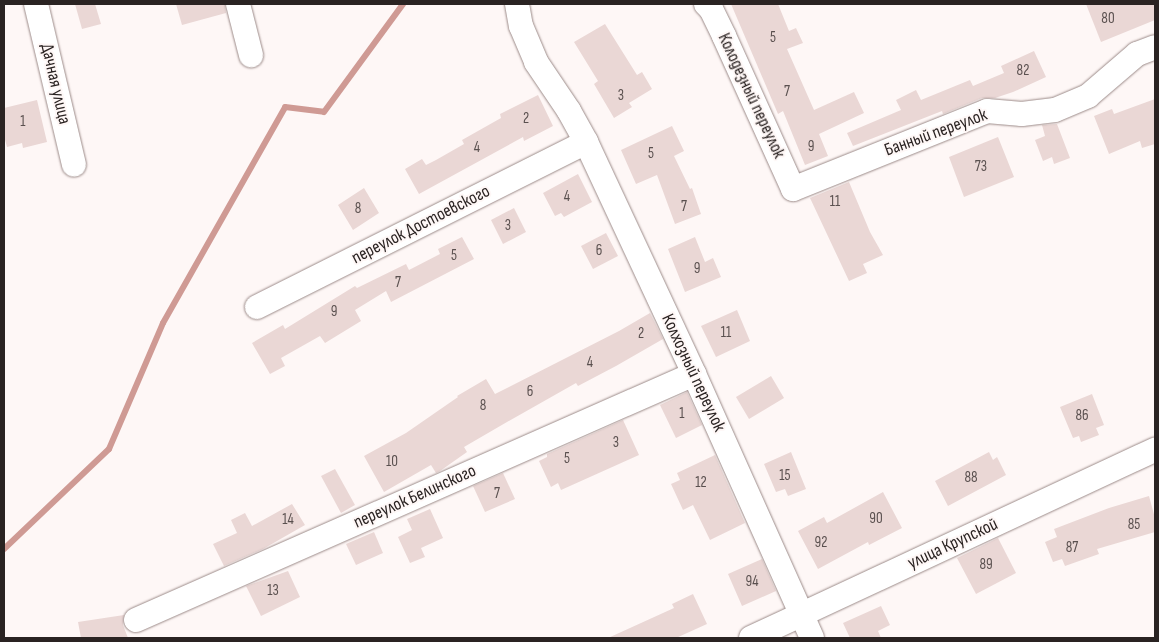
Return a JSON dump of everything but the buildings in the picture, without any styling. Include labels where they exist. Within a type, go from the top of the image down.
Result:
[{"type":"street","name":"Дачная улица","points":[[36,4],[74,165]]},
{"type":"street","points":[[238,4],[251,55]]},
{"type":"street","name":"Колхозный переулок","points":[[516,4],[521,26],[536,62],[586,142],[694,374],[812,638]]},
{"type":"street","name":"Колодезный переулок","points":[[706,4],[711,9],[724,36],[793,189]]},
{"type":"street","name":"Банный переулок","points":[[793,189],[987,111],[1022,114],[1055,110],[1088,96],[1137,54],[1155,47]]},
{"type":"street","name":"переулок Достоевского","points":[[257,307],[586,142]]},
{"type":"street","name":"переулок Белинского","points":[[136,620],[694,374]]},
{"type":"street","name":"улица Крупской","points":[[750,638],[1155,450]]},
{"type":"waterway","points":[[4,549],[109,449],[163,323],[285,107],[324,112],[403,4]]}]
